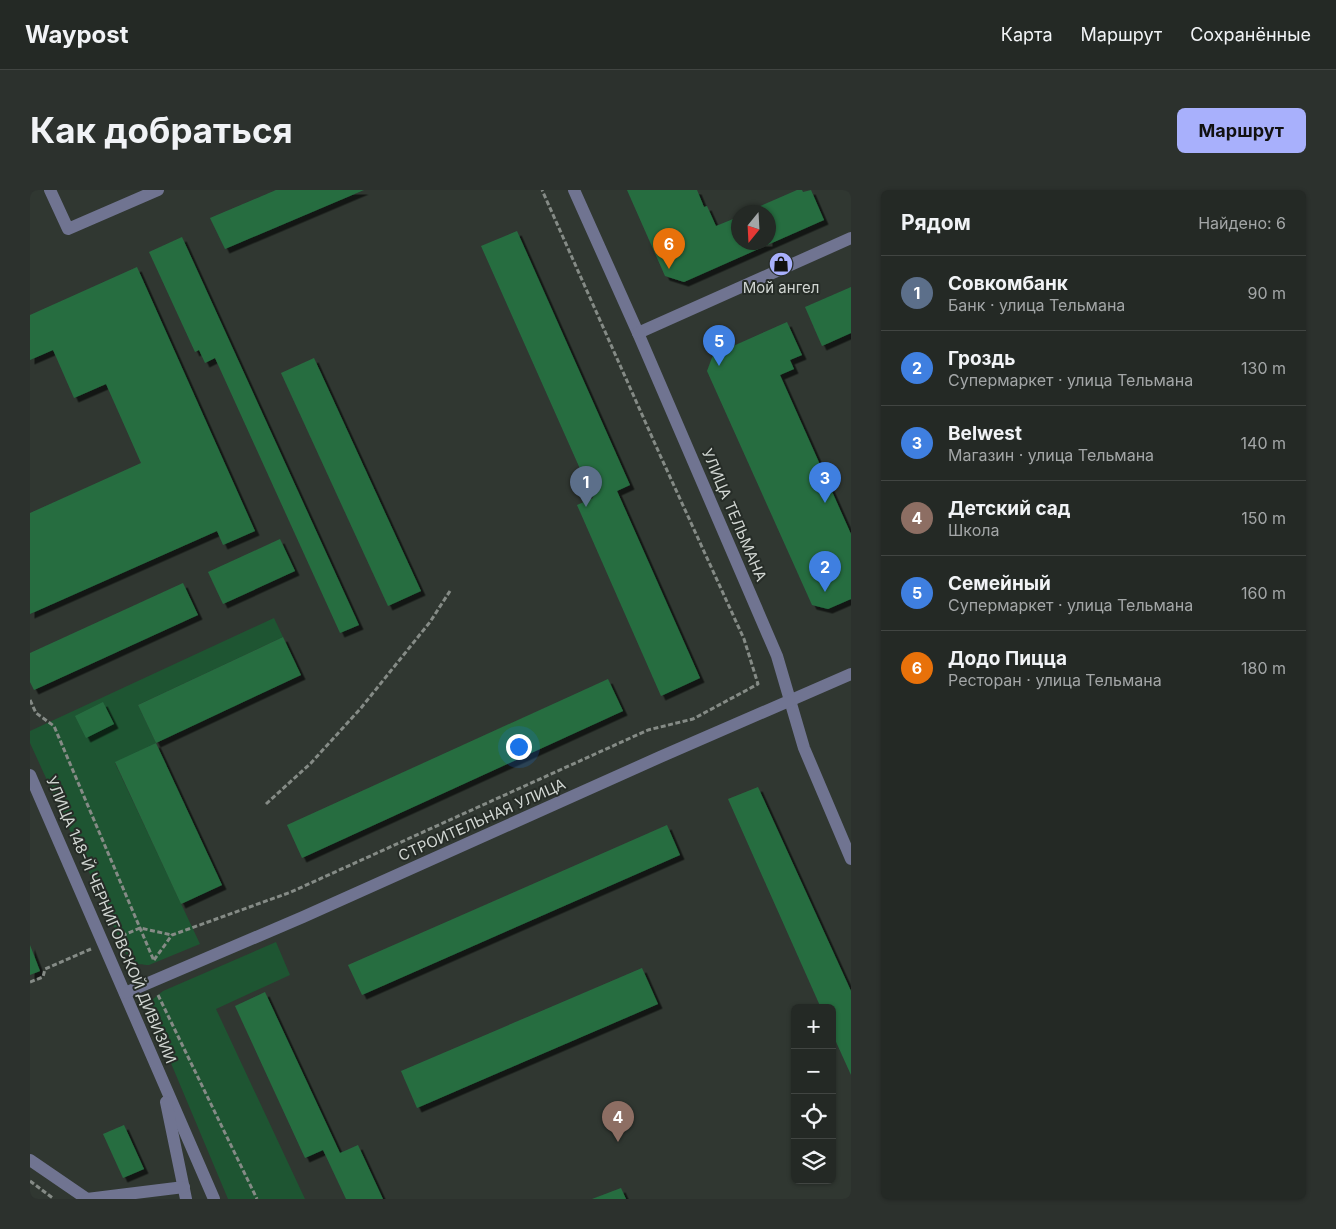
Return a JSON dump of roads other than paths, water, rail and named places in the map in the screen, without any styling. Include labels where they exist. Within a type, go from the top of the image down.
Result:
[{"type":"street","points":[[50,190],[68,229],[158,190]]},
{"type":"street","name":"УЛИЦА ТЕЛЬМАНА","points":[[574,190],[638,333],[777,656],[804,748],[851,858]]},
{"type":"street","points":[[638,333],[850,238]]},
{"type":"street","name":"СТРОИТЕЛЬНАЯ УЛИЦА","points":[[124,993],[303,917],[660,757],[851,674]]},
{"type":"street","name":"УЛИЦА 148-Й ЧЕРНИГОВСКОЙ ДИВИЗИИ","points":[[30,775],[214,1199]]},
{"type":"street","name":"УЛИЦА 148-Й ЧЕРНИГОВСКОЙ ДИВИЗИИ","points":[[161,1078],[185,1193]]},
{"type":"street","points":[[30,1160],[87,1199],[185,1193]]},
{"type":"place","name":"Мой ангел","points":[[781,264]]},
{"type":"place","name":"Додо Пицца","points":[[669,269]]},
{"type":"place","name":"Семейный","points":[[719,366]]},
{"type":"place","name":"Belwest","points":[[825,503]]},
{"type":"place","name":"Совкомбанк","points":[[586,507]]},
{"type":"place","name":"Гроздь","points":[[825,592]]},
{"type":"place","name":"Детский сад","points":[[618,1142]]}]
